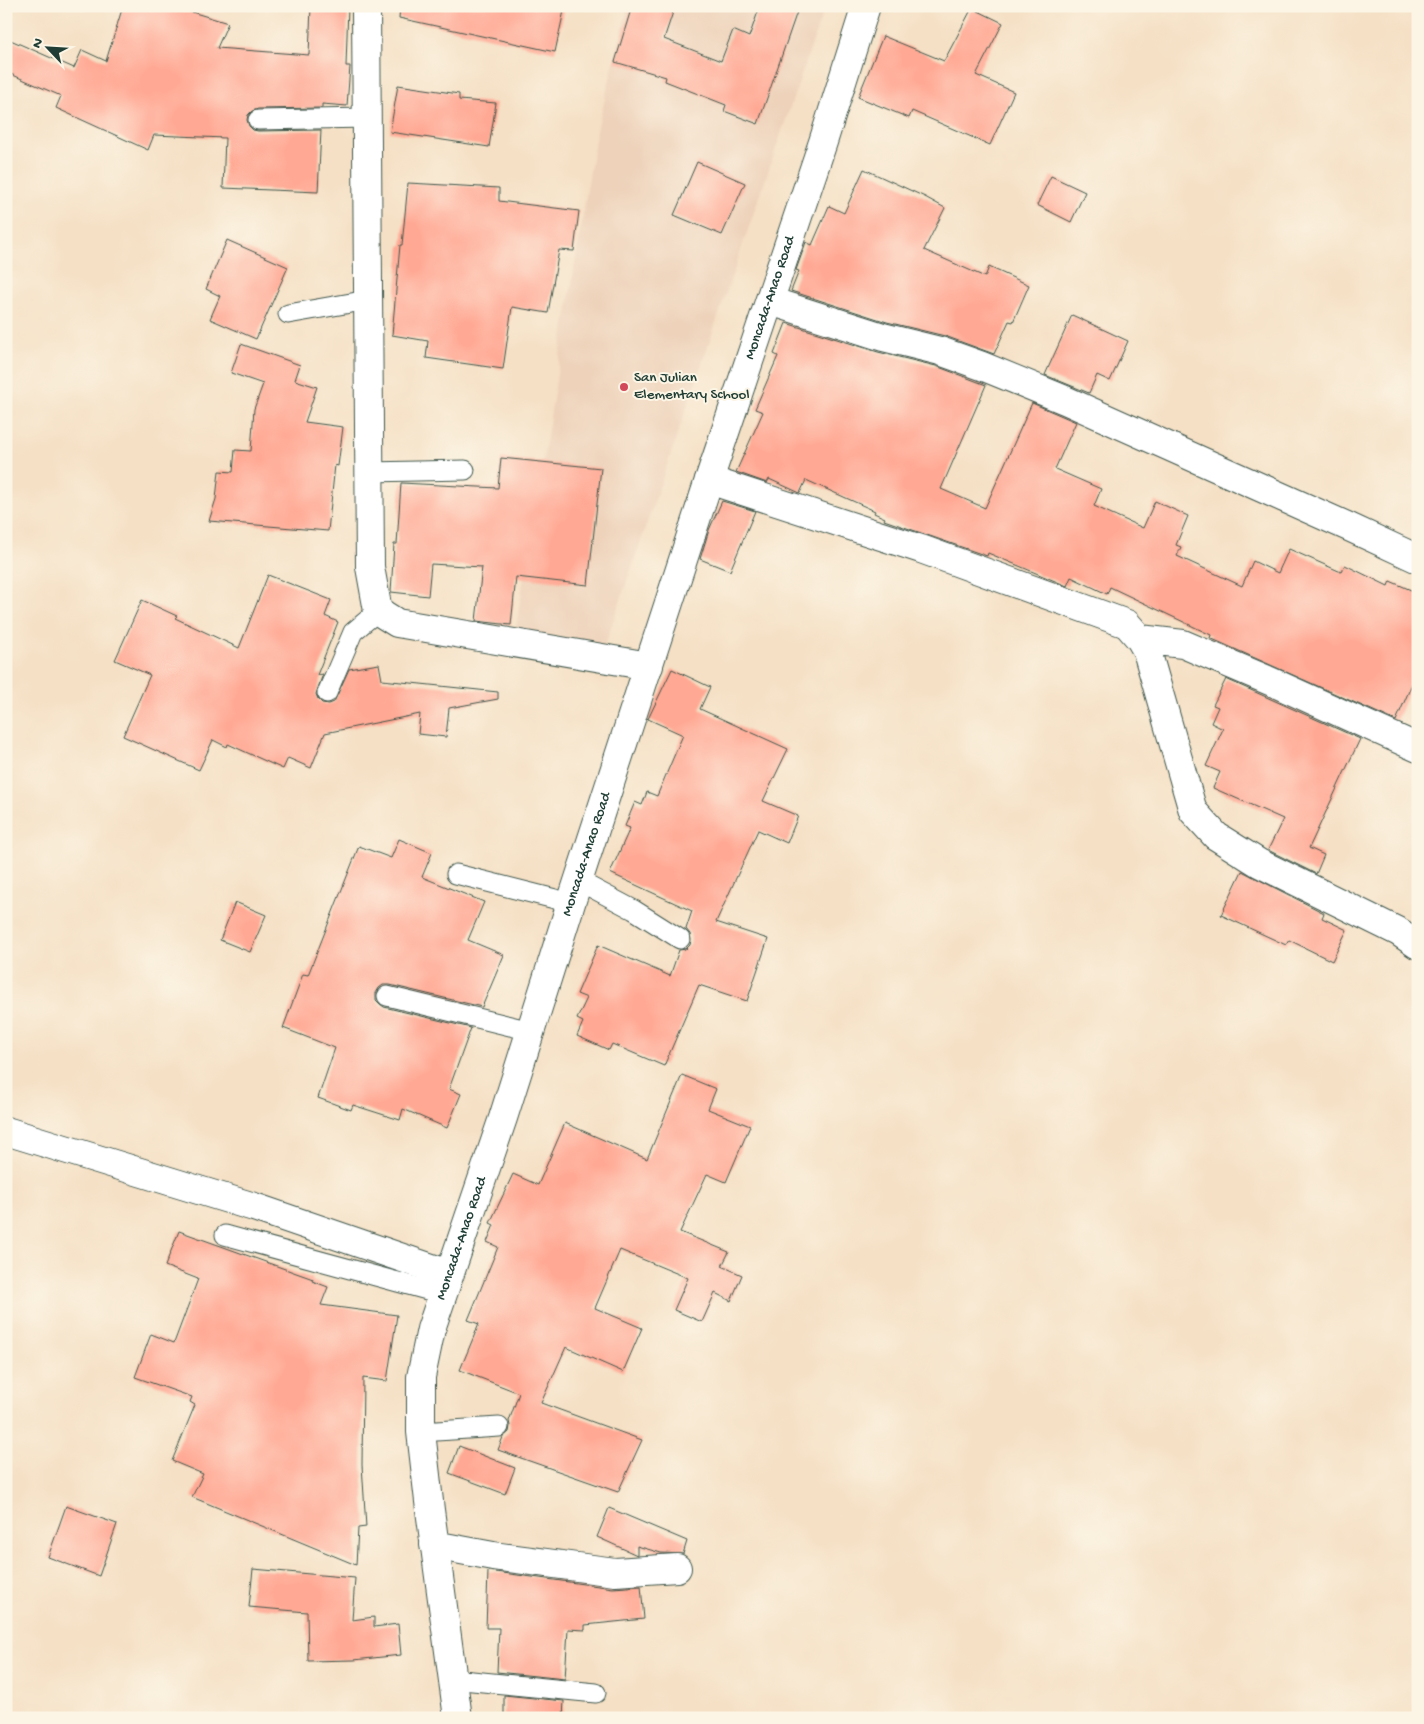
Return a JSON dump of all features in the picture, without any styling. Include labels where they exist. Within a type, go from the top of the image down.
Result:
[{"type":"street","points":[[366,6],[370,567],[378,611],[397,623],[649,666]]},
{"type":"street","name":"Moncada-Anao Road","points":[[458,1718],[434,1545],[421,1432],[421,1377],[431,1329],[503,1118],[709,480],[770,301],[866,6]]},
{"type":"street","points":[[770,301],[883,336],[940,351],[982,366],[1065,400],[1418,559]]},
{"type":"street","points":[[709,480],[921,549],[1127,624],[1140,639],[1147,651],[1194,811],[1216,836],[1258,862],[1399,932],[1418,945]]},
{"type":"street","points":[[1140,639],[1183,644],[1418,748]]},
{"type":"street","points":[[6,1131],[254,1207],[446,1284]]},
{"type":"street","points":[[434,1545],[493,1556],[615,1572],[677,1568]]},
{"type":"lane","points":[[258,120],[368,118]]},
{"type":"lane","points":[[288,314],[368,300]]},
{"type":"lane","points":[[369,472],[465,470]]},
{"type":"lane","points":[[327,693],[353,632],[378,611]]},
{"type":"lane","points":[[456,874],[575,892],[634,910],[680,939]]},
{"type":"lane","points":[[387,996],[531,1031]]},
{"type":"lane","points":[[225,1234],[446,1284]]},
{"type":"lane","points":[[421,1432],[498,1428]]},
{"type":"lane","points":[[452,1679],[596,1693]]},
{"type":"shaded area","name":"San Julian Elementary School","points":[[628,6],[825,6],[604,648],[514,639],[596,134]]},
{"type":"building","points":[[123,6],[172,6],[228,23],[217,48],[309,55],[311,6],[348,6],[346,66],[350,66],[347,106],[322,104],[322,108],[258,109],[248,115],[247,120],[253,130],[258,131],[321,130],[318,192],[223,188],[225,138],[154,135],[148,150],[56,108],[61,96],[6,72],[6,38],[74,68],[82,50],[106,61]]},
{"type":"building","points":[[400,6],[565,6],[555,52],[399,18]]},
{"type":"building","points":[[632,6],[675,6],[664,39],[721,61],[733,30],[749,37],[760,6],[799,6],[758,124],[724,111],[726,105],[665,81],[666,77],[615,62]]},
{"type":"building","points":[[972,8],[1003,23],[976,75],[1014,92],[990,145],[912,111],[909,118],[858,97],[883,36],[944,61]]},
{"type":"building","points":[[398,85],[459,94],[459,100],[496,103],[489,147],[390,132]]},
{"type":"building","points":[[697,162],[745,183],[722,235],[674,215]]},
{"type":"building","points":[[864,169],[945,208],[924,250],[985,277],[989,267],[1029,285],[1013,322],[1009,321],[994,354],[945,336],[887,322],[791,291],[799,271],[796,270],[806,242],[812,245],[829,206],[844,213]]},
{"type":"building","points":[[1051,176],[1085,192],[1071,222],[1037,205]]},
{"type":"building","points":[[408,183],[499,188],[499,201],[579,211],[574,251],[559,250],[548,313],[512,307],[503,369],[426,358],[428,341],[392,335]]},
{"type":"building","points":[[227,240],[288,267],[256,339],[210,319],[220,296],[206,289]]},
{"type":"building","points":[[1072,315],[1128,341],[1110,381],[1097,375],[1089,393],[1045,375]]},
{"type":"building","points":[[786,323],[878,352],[936,366],[986,385],[941,489],[985,508],[1032,403],[1076,422],[1055,469],[1101,489],[1094,506],[1143,528],[1155,501],[1188,516],[1176,545],[1181,547],[1177,556],[1242,586],[1253,561],[1278,573],[1289,549],[1341,572],[1345,565],[1388,586],[1390,581],[1418,593],[1418,670],[1396,721],[1210,638],[1211,635],[1110,587],[1107,594],[1071,577],[1067,586],[988,553],[987,556],[884,520],[885,518],[874,513],[875,511],[806,480],[800,493],[769,479],[767,483],[736,472],[763,412],[755,409],[778,356],[774,354]]},
{"type":"building","points":[[241,344],[300,365],[295,380],[317,387],[305,422],[343,427],[338,466],[335,465],[328,531],[209,521],[216,499],[219,471],[233,472],[235,450],[251,451],[254,409],[263,384],[231,373]]},
{"type":"building","points":[[501,458],[601,468],[588,585],[516,577],[511,625],[476,621],[482,567],[431,564],[428,596],[391,592],[394,544],[397,544],[401,483],[498,488]]},
{"type":"building","points":[[722,501],[755,511],[730,571],[700,559],[709,530]]},
{"type":"building","points":[[268,575],[331,600],[325,616],[338,622],[317,675],[323,674],[316,694],[322,703],[329,704],[334,702],[349,669],[379,664],[382,680],[498,692],[498,699],[449,708],[446,737],[418,734],[420,714],[325,733],[311,768],[288,758],[283,769],[228,744],[227,747],[213,740],[199,770],[123,736],[150,675],[115,660],[142,600],[239,648]]},
{"type":"building","points":[[672,669],[710,687],[700,709],[788,749],[763,801],[798,816],[787,843],[758,830],[716,922],[768,939],[747,1001],[699,985],[664,1066],[612,1044],[609,1050],[577,1036],[583,1022],[577,1019],[587,998],[577,994],[598,945],[670,976],[679,950],[686,949],[690,945],[690,934],[686,929],[692,911],[610,873],[630,828],[625,826],[635,802],[642,805],[647,792],[657,796],[683,735],[648,719]]},
{"type":"building","points":[[1226,679],[1360,739],[1309,848],[1324,855],[1316,874],[1268,850],[1283,819],[1213,788],[1220,772],[1206,766],[1223,729],[1211,723],[1218,707],[1213,705]]},
{"type":"building","points":[[399,839],[432,853],[422,877],[484,902],[468,940],[504,955],[482,1007],[390,985],[383,985],[376,993],[376,1000],[384,1007],[471,1028],[449,1089],[461,1094],[447,1128],[403,1109],[400,1120],[353,1105],[351,1110],[318,1098],[335,1048],[283,1028],[303,974],[308,975],[359,846],[391,858]]},
{"type":"building","points":[[1242,871],[1324,913],[1322,918],[1347,930],[1332,961],[1289,940],[1286,945],[1221,915]]},
{"type":"building","points":[[235,902],[266,915],[250,952],[220,940]]},
{"type":"building","points":[[682,1075],[716,1089],[708,1109],[750,1126],[726,1182],[707,1174],[680,1232],[729,1252],[722,1266],[742,1275],[731,1301],[715,1293],[702,1322],[674,1310],[688,1278],[620,1250],[595,1308],[642,1328],[623,1372],[566,1347],[541,1403],[642,1440],[618,1492],[498,1450],[503,1437],[509,1432],[509,1421],[519,1393],[460,1370],[479,1324],[468,1320],[498,1247],[487,1242],[494,1225],[490,1223],[513,1174],[538,1185],[565,1123],[647,1159]]},
{"type":"building","points":[[179,1231],[313,1279],[312,1281],[328,1287],[321,1305],[397,1315],[387,1381],[363,1378],[362,1465],[366,1527],[358,1528],[356,1565],[192,1497],[203,1474],[172,1461],[195,1405],[190,1402],[192,1397],[135,1377],[151,1334],[174,1343],[198,1279],[165,1266]]},
{"type":"building","points":[[459,1446],[515,1468],[505,1494],[449,1473]]},
{"type":"building","points":[[66,1506],[117,1524],[99,1576],[48,1557]]},
{"type":"building","points":[[609,1508],[687,1541],[683,1554],[661,1553],[637,1546],[637,1555],[597,1537]]},
{"type":"building","points":[[253,1569],[355,1578],[352,1620],[374,1617],[374,1627],[398,1624],[401,1655],[354,1660],[308,1661],[307,1612],[249,1607]]},
{"type":"building","points":[[488,1571],[613,1588],[641,1586],[644,1619],[585,1625],[585,1630],[568,1629],[565,1679],[497,1672],[499,1628],[486,1628]]},
{"type":"building","points":[[504,1695],[564,1701],[563,1718],[504,1718]]},
{"type":"place","name":"San Julian Elementary School","points":[[624,387]]}]
